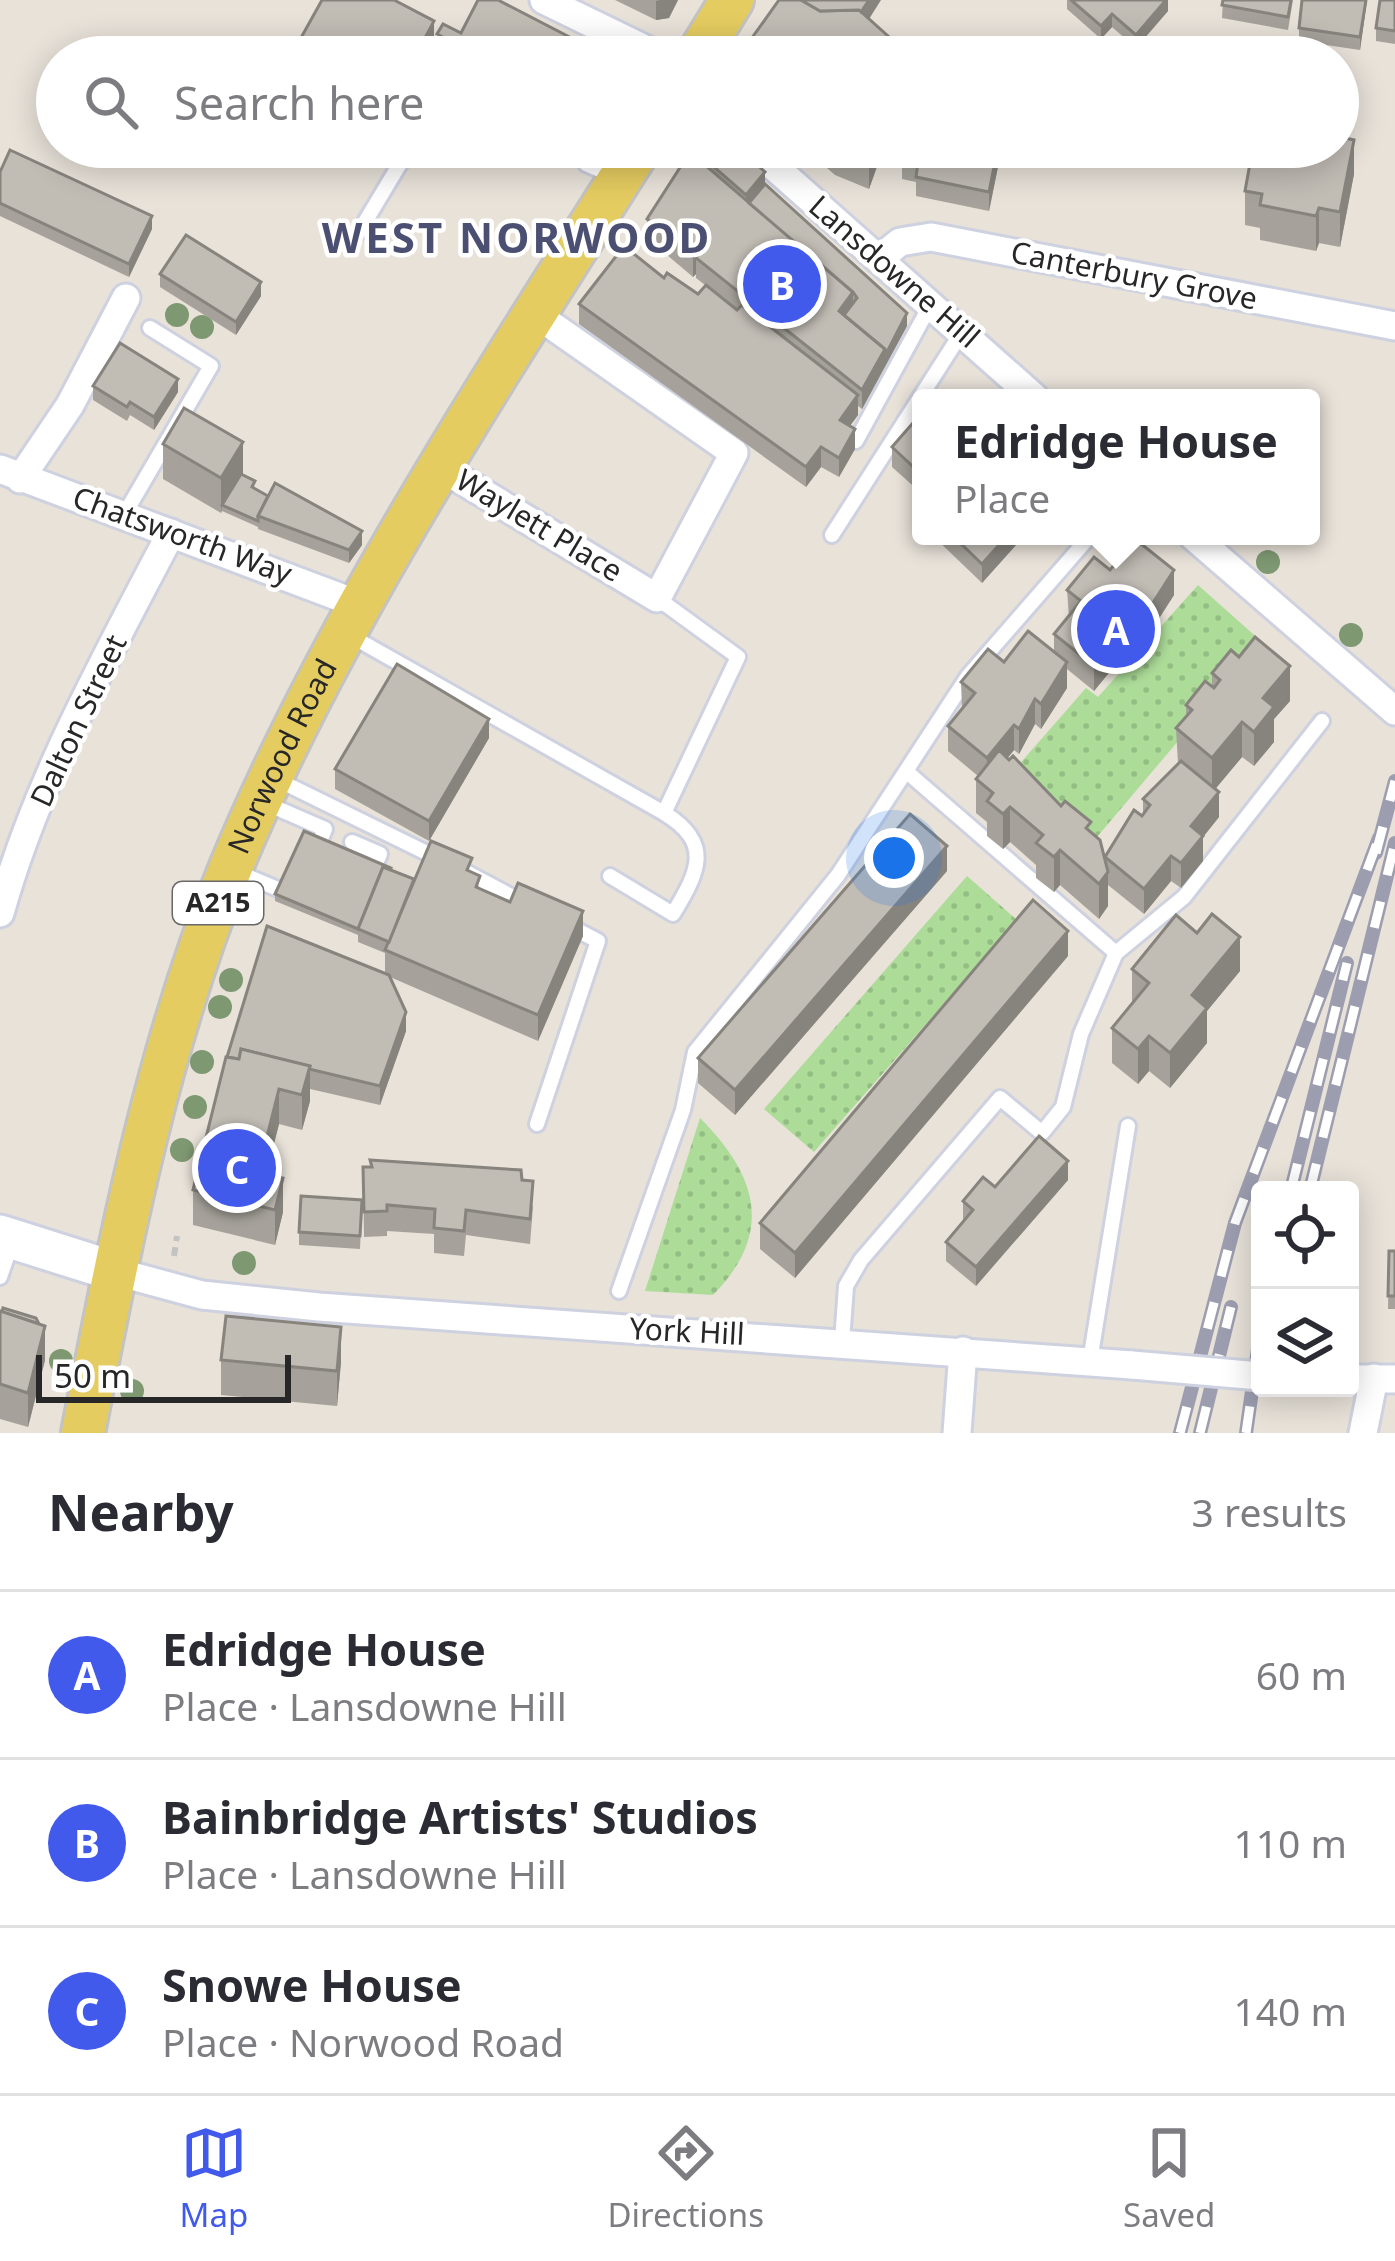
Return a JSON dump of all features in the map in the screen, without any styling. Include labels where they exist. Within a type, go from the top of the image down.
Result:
[{"type":"main road","points":[[710,36],[732,0]]},
{"type":"main road","name":"Norwood Road","points":[[83,1433],[157,1089],[231,869],[266,789],[355,620],[537,315],[612,168]]},
{"type":"street","points":[[544,0],[618,36]]},
{"type":"street","name":"Lansdowne Hill","points":[[776,168],[962,332],[1019,389]]},
{"type":"street","name":"Canterbury Grove","points":[[879,259],[900,242],[931,237],[1395,326]]},
{"type":"street","points":[[10,474],[70,405],[126,298]]},
{"type":"street","name":"Waylett Place","points":[[443,469],[657,598],[734,453],[537,315]]},
{"type":"street","name":"Chatsworth Way","points":[[10,474],[171,533],[355,620]]},
{"type":"street","name":"Dalton Street","points":[[0,914],[12,869],[87,695],[171,533]]},
{"type":"street","points":[[1202,545],[1395,711]]},
{"type":"street","points":[[6,1237],[117,1272]]},
{"type":"street","name":"York Hill","points":[[117,1272],[202,1295],[302,1306],[842,1341],[1251,1375]]},
{"type":"street","points":[[957,1433],[963,1352]]},
{"type":"street","points":[[1363,1433],[1373,1379]]},
{"type":"lane","points":[[359,232],[397,168]]},
{"type":"lane","points":[[856,441],[931,304]]},
{"type":"lane","points":[[124,514],[211,366],[150,328]]},
{"type":"lane","points":[[925,389],[962,332]]},
{"type":"lane","points":[[832,535],[912,410]]},
{"type":"lane","points":[[619,1291],[683,1110],[695,1052],[838,875],[968,676],[1082,545]]},
{"type":"lane","points":[[657,598],[737,657],[664,813]]},
{"type":"lane","points":[[355,620],[688,827],[699,855],[692,884],[674,914],[610,876]]},
{"type":"lane","points":[[842,1341],[846,1286],[861,1260],[1000,1098],[1042,1132],[1063,1107],[1081,1034],[1116,953],[1184,897],[1322,721]]},
{"type":"lane","points":[[907,772],[1116,953]]},
{"type":"lane","points":[[266,789],[325,829],[380,854],[366,887]]},
{"type":"lane","points":[[266,789],[535,908]]},
{"type":"lane","points":[[311,863],[325,829]]},
{"type":"lane","points":[[344,858],[352,842]]},
{"type":"lane","points":[[231,869],[303,900],[304,880]]},
{"type":"lane","points":[[537,1124],[598,941],[556,919]]},
{"type":"lane","points":[[1090,1361],[1128,1126]]},
{"type":"lane","points":[[0,1277],[6,1237]]},
{"type":"path","points":[[174,1257],[177,1236]]},
{"type":"green space","points":[[1198,585],[1262,642],[1091,844],[1009,776],[1086,688],[1098,697]]},
{"type":"green space","points":[[967,876],[1017,920],[814,1152],[764,1109]]},
{"type":"green space","points":[[700,1118],[735,1161],[746,1183],[751,1227],[745,1249],[713,1295],[645,1291]]},
{"type":"building","points":[[322,0],[394,0],[434,21],[426,36],[302,36]]},
{"type":"building","points":[[478,0],[498,0],[567,36],[437,34],[443,24],[461,33]]},
{"type":"building","points":[[779,0],[801,0],[820,11],[859,10],[888,36],[753,36]]},
{"type":"building","points":[[801,0],[869,0],[861,12],[820,11]]},
{"type":"building","points":[[1071,0],[1166,0],[1136,35],[1112,14],[1101,26]]},
{"type":"building","points":[[1223,0],[1291,0],[1288,17],[1222,5]]},
{"type":"building","points":[[1302,0],[1366,0],[1360,37],[1299,28]]},
{"type":"building","points":[[1380,0],[1395,0],[1395,31],[1376,28]]},
{"type":"building","points":[[10,150],[36,162],[36,168],[49,168],[152,216],[129,264],[0,203],[0,172]]},
{"type":"building","points":[[680,168],[709,168],[853,292],[839,311],[885,349],[862,390],[696,258],[704,246],[693,257],[647,219]]},
{"type":"building","points":[[715,168],[761,168],[765,172],[746,195]]},
{"type":"building","points":[[917,168],[994,168],[989,192],[916,177]]},
{"type":"building","points":[[1249,168],[1349,168],[1340,212],[1319,208],[1316,216],[1260,205],[1262,194],[1245,191]]},
{"type":"building","points":[[765,184],[907,313],[885,356],[885,349],[844,315],[857,298],[853,292],[749,203]]},
{"type":"building","points":[[186,235],[261,282],[236,322],[160,274]]},
{"type":"building","points":[[624,246],[664,278],[667,273],[698,294],[706,285],[737,310],[742,305],[858,395],[840,420],[855,429],[839,458],[821,447],[806,467],[579,304]]},
{"type":"building","points":[[120,343],[178,379],[154,417],[93,386]]},
{"type":"building","points":[[184,408],[243,442],[221,478],[163,444]]},
{"type":"building","points":[[912,424],[912,466],[892,447]]},
{"type":"building","points":[[241,474],[268,496],[258,521],[222,505]]},
{"type":"building","points":[[275,483],[362,531],[349,550],[258,516]]},
{"type":"building","points":[[962,545],[999,545],[982,564]]},
{"type":"building","points":[[1130,545],[1143,545],[1174,570],[1147,612],[1142,607],[1129,622],[1134,626],[1125,637],[1121,633],[1094,666],[1054,634],[1081,601],[1067,590],[1094,557],[1110,570]]},
{"type":"building","points":[[1028,631],[1067,662],[1041,704],[1035,699],[1019,729],[1014,725],[987,758],[948,726],[975,693],[961,682],[988,649],[1004,662]]},
{"type":"building","points":[[1255,637],[1290,666],[1263,698],[1274,707],[1254,732],[1242,722],[1212,758],[1176,728],[1192,710],[1186,705],[1205,681],[1214,688],[1220,680],[1212,673],[1231,650],[1239,657]]},
{"type":"building","points":[[397,664],[489,719],[429,821],[335,769]]},
{"type":"building","points":[[999,750],[1009,760],[1013,756],[1061,806],[1065,801],[1091,822],[1086,828],[1100,840],[1108,872],[1099,884],[1060,850],[1054,857],[1036,843],[1043,835],[1010,807],[1003,814],[987,801],[993,793],[976,779]]},
{"type":"building","points":[[1181,761],[1219,792],[1191,826],[1203,836],[1181,863],[1171,856],[1144,889],[1105,857],[1134,810],[1142,816],[1150,805],[1143,799]]},
{"type":"building","points":[[910,814],[947,846],[735,1090],[698,1058]]},
{"type":"building","points":[[304,831],[391,868],[383,867],[358,929],[275,894]]},
{"type":"building","points":[[431,841],[472,858],[467,870],[480,876],[476,887],[510,902],[518,883],[583,911],[538,1015],[385,950]]},
{"type":"building","points":[[383,867],[414,879],[389,942],[358,929]]},
{"type":"building","points":[[1033,900],[1068,931],[795,1253],[760,1223]]},
{"type":"building","points":[[1212,914],[1240,937],[1192,995],[1207,1008],[1170,1053],[1149,1036],[1138,1049],[1112,1028],[1149,983],[1132,969],[1176,915],[1197,933]]},
{"type":"building","points":[[267,926],[389,975],[406,1012],[380,1086],[241,1049],[239,1059],[227,1057]]},
{"type":"building","points":[[241,1049],[310,1066],[302,1095],[279,1089],[258,1172],[283,1178],[275,1210],[193,1190],[226,1057],[239,1059]]},
{"type":"building","points":[[1039,1136],[1068,1161],[976,1267],[946,1242],[973,1210],[963,1201],[983,1177],[995,1187]]},
{"type":"building","points":[[370,1160],[521,1170],[522,1180],[533,1181],[530,1219],[466,1210],[464,1231],[434,1228],[435,1209],[387,1205],[387,1211],[364,1212],[363,1167],[372,1167]]},
{"type":"building","points":[[301,1196],[362,1200],[360,1236],[299,1232]]},
{"type":"building","points":[[1389,1251],[1395,1251],[1395,1296],[1388,1296]]},
{"type":"building","points":[[3,1308],[36,1318],[39,1324],[2,1312]]},
{"type":"building","points":[[0,1311],[45,1326],[28,1393],[0,1384]]},
{"type":"building","points":[[226,1316],[341,1327],[337,1371],[221,1360]]},
{"type":"railway","points":[[1376,853],[1395,781]]},
{"type":"railway","points":[[1180,1433],[1235,1223],[1379,838]]},
{"type":"railway","points":[[1312,1181],[1395,843]]},
{"type":"railway","points":[[1293,1181],[1347,963]]},
{"type":"railway","points":[[1200,1433],[1231,1307]]},
{"type":"railway","points":[[1246,1433],[1251,1397]]},
{"type":"place","name":"Bainbridge Artists' Studios","points":[[782,284]]},
{"type":"place","name":"Edridge House","points":[[1116,629]]},
{"type":"place","name":"Snowe House","points":[[237,1168]]},
{"type":"district","name":"WEST NORWOOD","points":[[517,238]]}]
